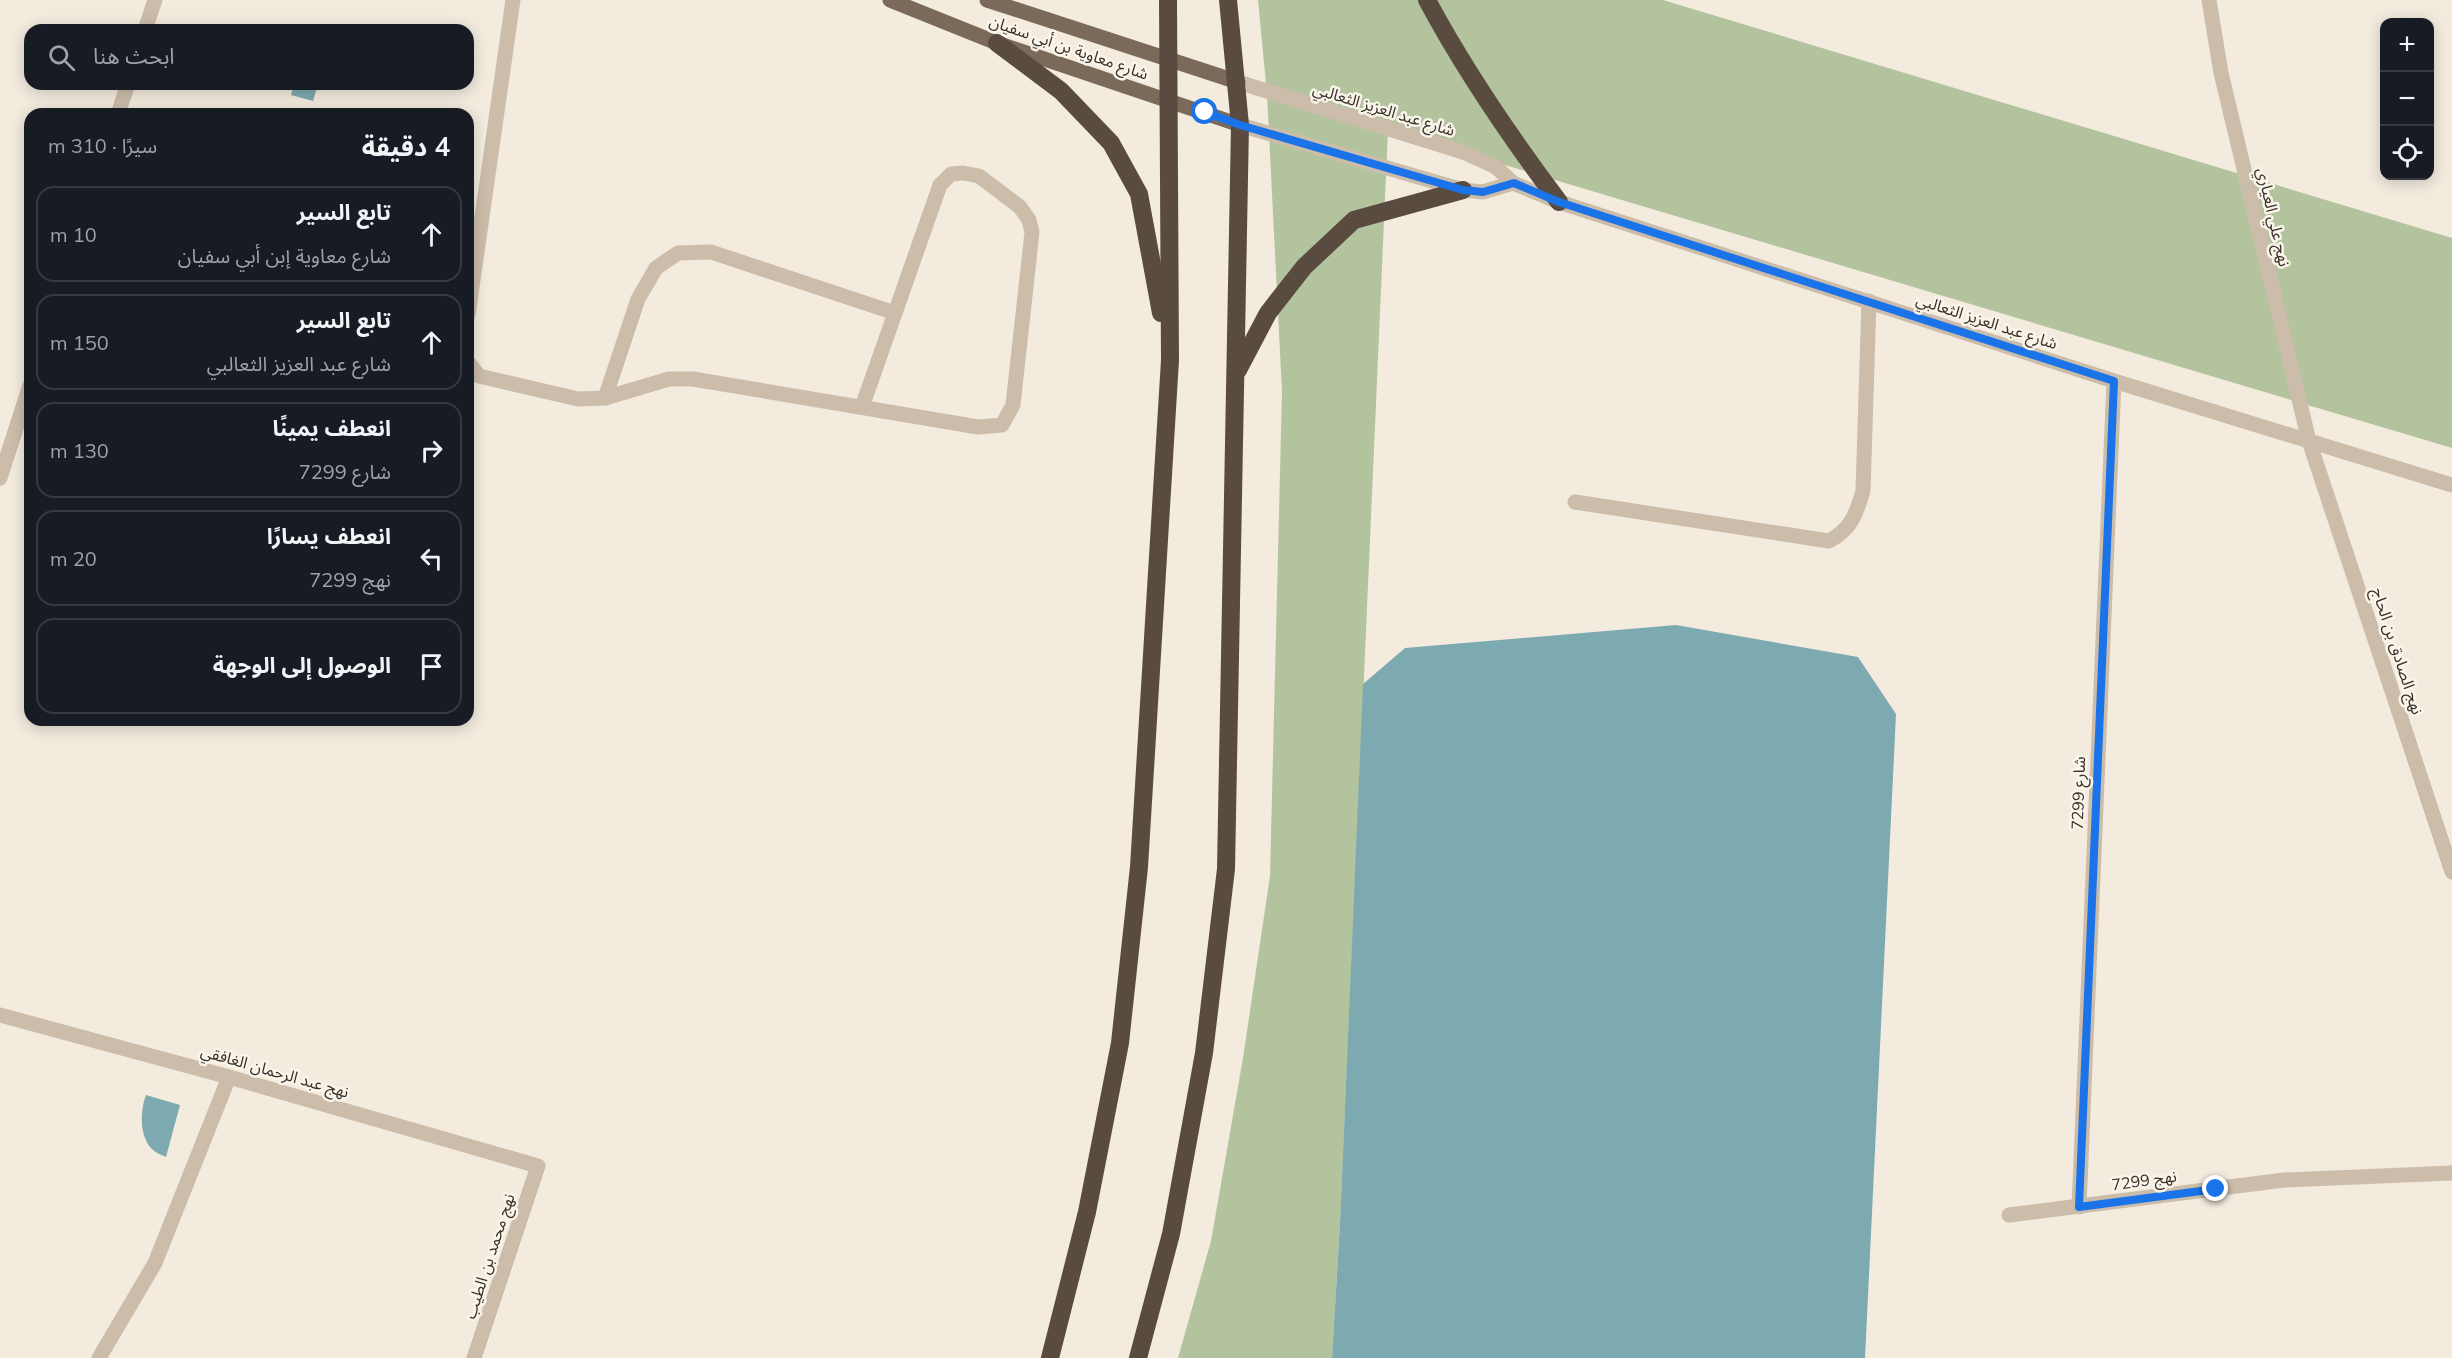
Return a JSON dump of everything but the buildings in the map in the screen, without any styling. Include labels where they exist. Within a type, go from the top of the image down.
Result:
[{"type":"highway","points":[[1050,1358],[1087,1212],[1120,1043],[1139,867],[1170,360],[1168,0]]},
{"type":"highway","points":[[1138,1358],[1171,1234],[1204,1053],[1226,869],[1240,125],[1238,82],[1228,0]]},
{"type":"highway","points":[[1427,0],[1448,38],[1516,144],[1559,202]]},
{"type":"highway","points":[[997,43],[1061,91],[1111,143],[1139,194],[1170,360]]},
{"type":"highway","points":[[1236,374],[1275,304],[1304,267],[1354,220],[1463,190]]},
{"type":"main road","name":"شارع معاوية بن أبي سفيان","points":[[890,0],[997,43],[1169,99],[1240,125]]},
{"type":"main road","name":"شارع معاوية بن أبي سفيان","points":[[987,0],[1238,82]]},
{"type":"street","points":[[147,24],[155,0]]},
{"type":"street","points":[[474,273],[513,0]]},
{"type":"street","name":"نهج علي العياري","points":[[2209,0],[2221,73],[2309,441]]},
{"type":"street","name":"شارع عبد العزيز الثعالبي","points":[[1238,82],[1463,152],[1496,167],[1514,183],[1559,202],[2114,381],[2452,485]]},
{"type":"street","points":[[120,108],[126,90]]},
{"type":"street","points":[[1240,125],[1463,190],[1483,192],[1514,183]]},
{"type":"street","points":[[474,370],[479,376],[578,399],[605,398],[669,379],[693,379],[978,427],[1002,425],[1012,405],[1032,244],[1029,220],[1020,207],[980,176],[963,173],[951,174],[940,185],[862,407]]},
{"type":"street","points":[[605,398],[638,299],[656,268],[678,253],[711,252],[895,314]]},
{"type":"street","points":[[1575,502],[1829,541],[1844,533],[1857,512],[1863,491],[1869,301]]},
{"type":"street","name":"شارع 7299","points":[[2079,1207],[2114,381]]},
{"type":"street","points":[[0,478],[24,404]]},
{"type":"street","name":"نهج الصادق بن الحاج","points":[[2309,441],[2452,872]]},
{"type":"street","name":"نهج عبد الرحمان الغافقي","points":[[0,1015],[229,1077],[538,1166]]},
{"type":"street","points":[[99,1358],[155,1263],[229,1077]]},
{"type":"street","name":"نهج محمد بن الطيب","points":[[474,1358],[538,1166]]},
{"type":"street","name":"نهج 7299","points":[[2009,1215],[2284,1180],[2452,1173]]},
{"type":"green space","points":[[1258,0],[1663,0],[2452,238],[2452,448],[1388,130],[1340,1223],[1332,1358],[1178,1358],[1211,1241],[1243,1058],[1270,876],[1282,392],[1267,94]]},
{"type":"water","points":[[292,90],[316,90],[313,101],[291,95]]},
{"type":"water","points":[[1676,625],[1858,657],[1896,714],[1865,1358],[1332,1358],[1363,684],[1405,648]]},
{"type":"water","points":[[146,1095],[180,1105],[166,1157],[153,1150],[145,1138],[142,1116]]},
{"type":"route","points":[[1205,112],[1240,125],[1463,190],[1483,192],[1514,183],[1559,202],[2114,381],[2079,1207],[2216,1189]]}]
